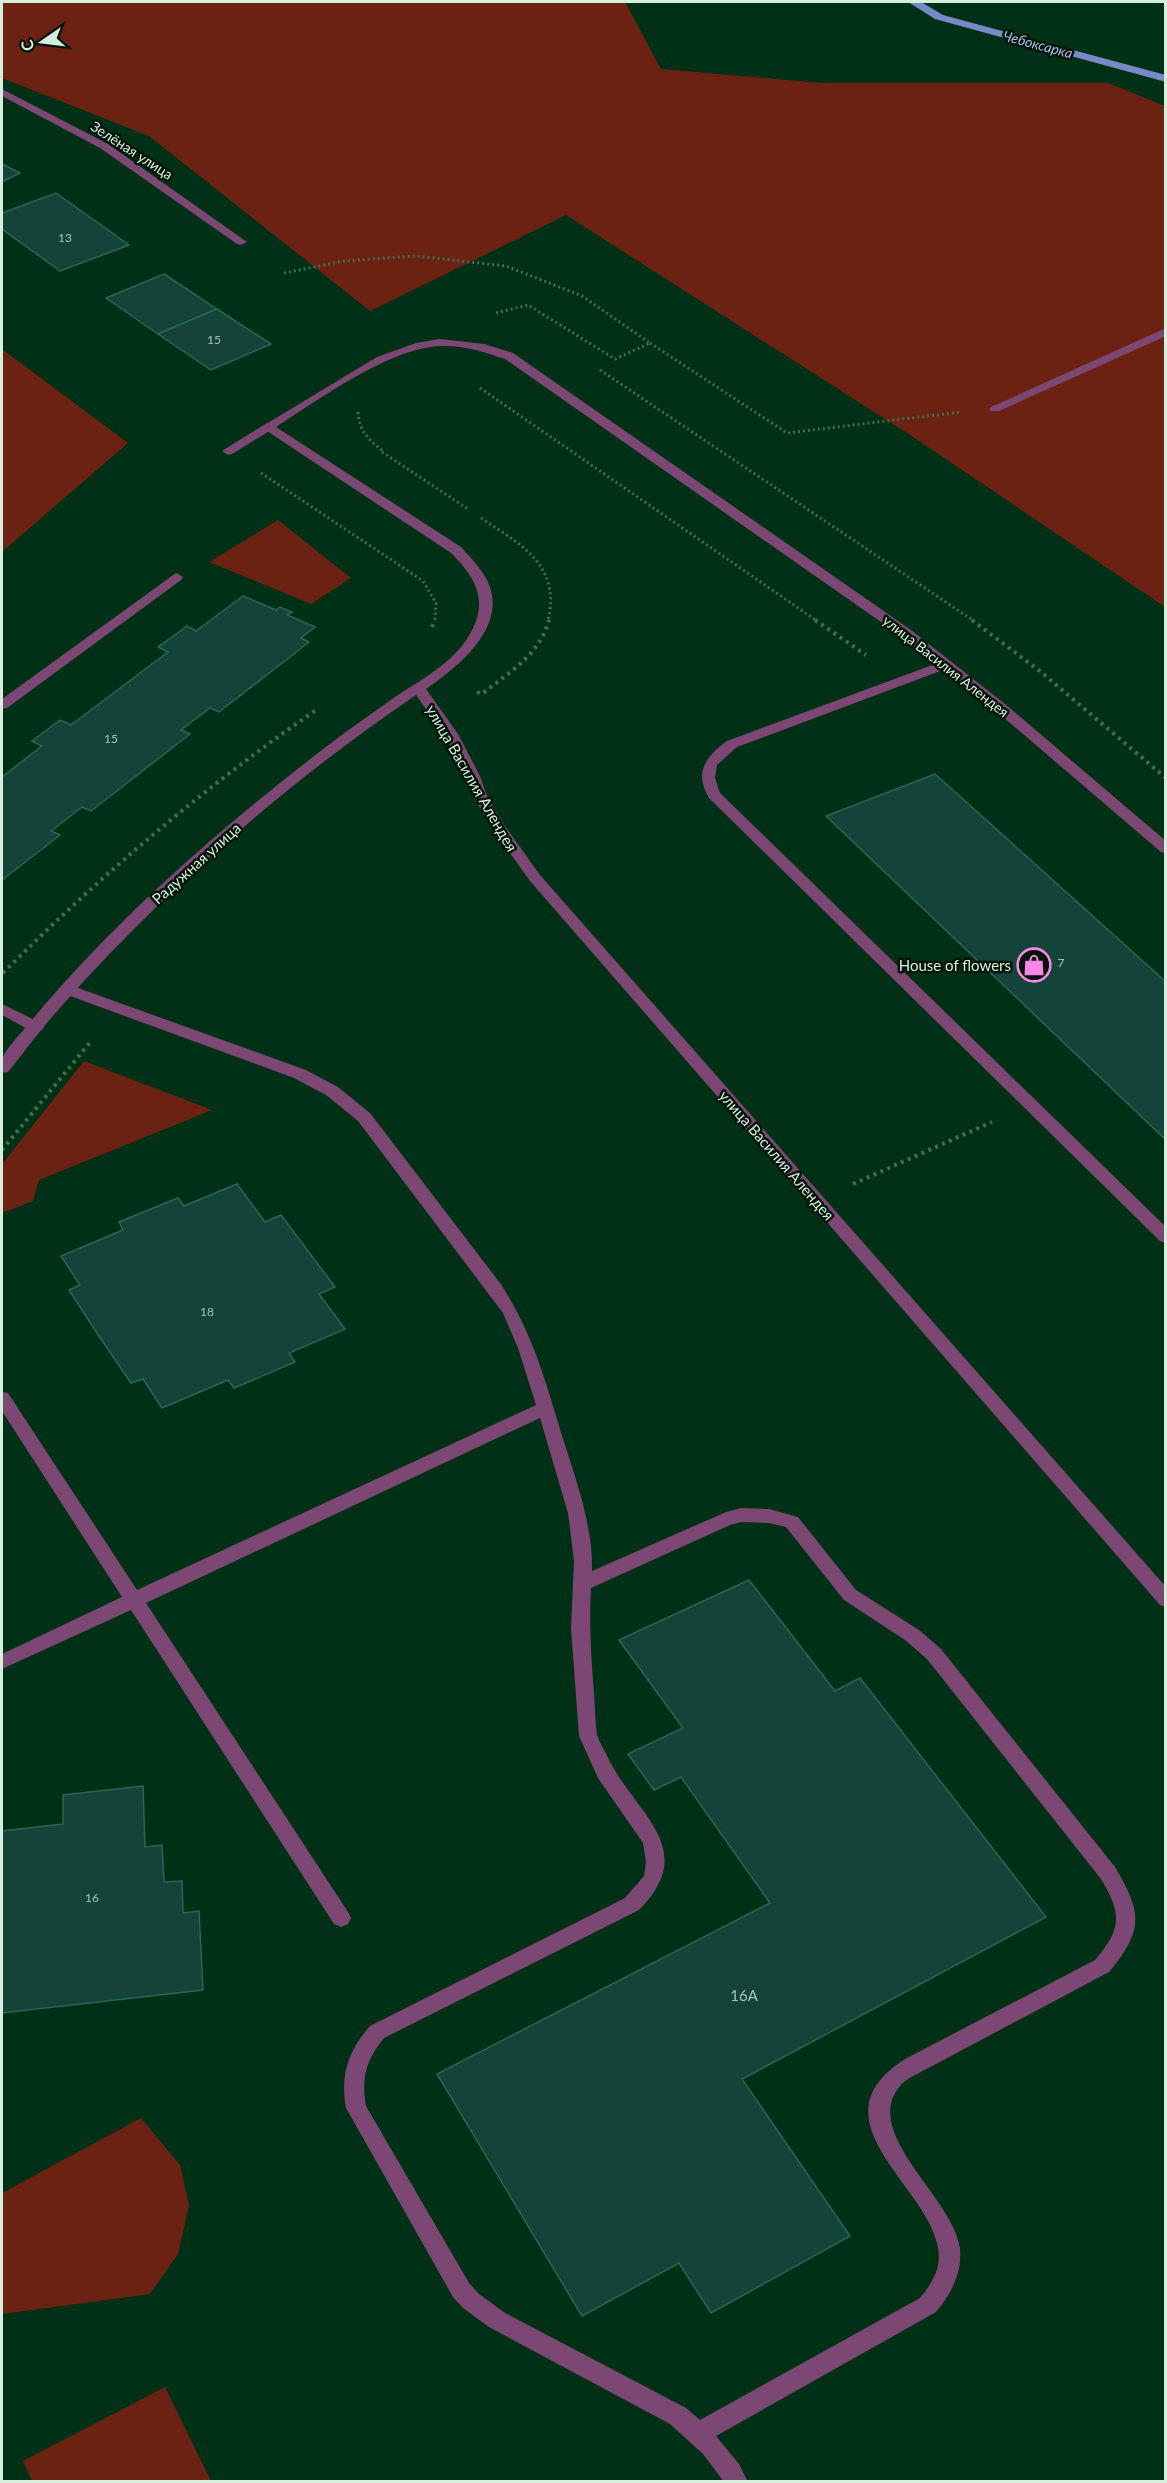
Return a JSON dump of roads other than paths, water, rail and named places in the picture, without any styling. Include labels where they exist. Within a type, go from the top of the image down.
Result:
[{"type":"street","name":"Зелёная улица","points":[[2,92],[104,146],[242,242]]},
{"type":"street","points":[[995,408],[1166,331]]},
{"type":"street","name":"улица Василия Алендея","points":[[228,451],[376,360],[397,350],[420,344],[446,342],[472,344],[509,356],[864,602],[946,664],[1166,849]]},
{"type":"street","name":"Радужная улица","points":[[2,1068],[67,989],[138,916],[224,837],[295,778],[451,666],[473,642],[484,619],[487,600],[483,582],[473,566],[456,550],[267,427]]},
{"type":"street","points":[[2,705],[176,578]]},
{"type":"street","points":[[946,664],[732,744],[716,755],[708,768],[707,780],[714,795],[1166,1237]]},
{"type":"street","name":"улица Василия Алендея","points":[[418,688],[451,734],[473,776],[480,796],[528,869],[1166,1600]]},
{"type":"street","points":[[67,989],[300,1074],[332,1090],[349,1103],[371,1126],[510,1311],[527,1348],[577,1513],[583,1561],[580,1628],[588,1736],[605,1772],[652,1841],[656,1862],[653,1878],[644,1893],[632,1904],[377,2032],[362,2048],[354,2067],[352,2088],[356,2108],[461,2290],[471,2301],[497,2320],[658,2404],[700,2433],[737,2481]]},
{"type":"street","points":[[2,1009],[36,1027]]},
{"type":"street","points":[[2,1398],[341,1918]]},
{"type":"street","points":[[2,1662],[545,1408]]},
{"type":"street","points":[[581,1584],[726,1519],[755,1515],[792,1522],[850,1595],[912,1635],[934,1654],[1108,1873],[1124,1902],[1126,1920],[1123,1936],[1115,1951],[1102,1965],[912,2066],[894,2079],[885,2092],[880,2106],[880,2121],[888,2145],[940,2222],[948,2241],[947,2274],[942,2289],[928,2305],[700,2433]]},
{"type":"waterway","name":"Чебоксарка","points":[[914,2],[939,17],[1166,79]]},
{"type":"place","name":"House of flowers","points":[[1034,965]]}]
